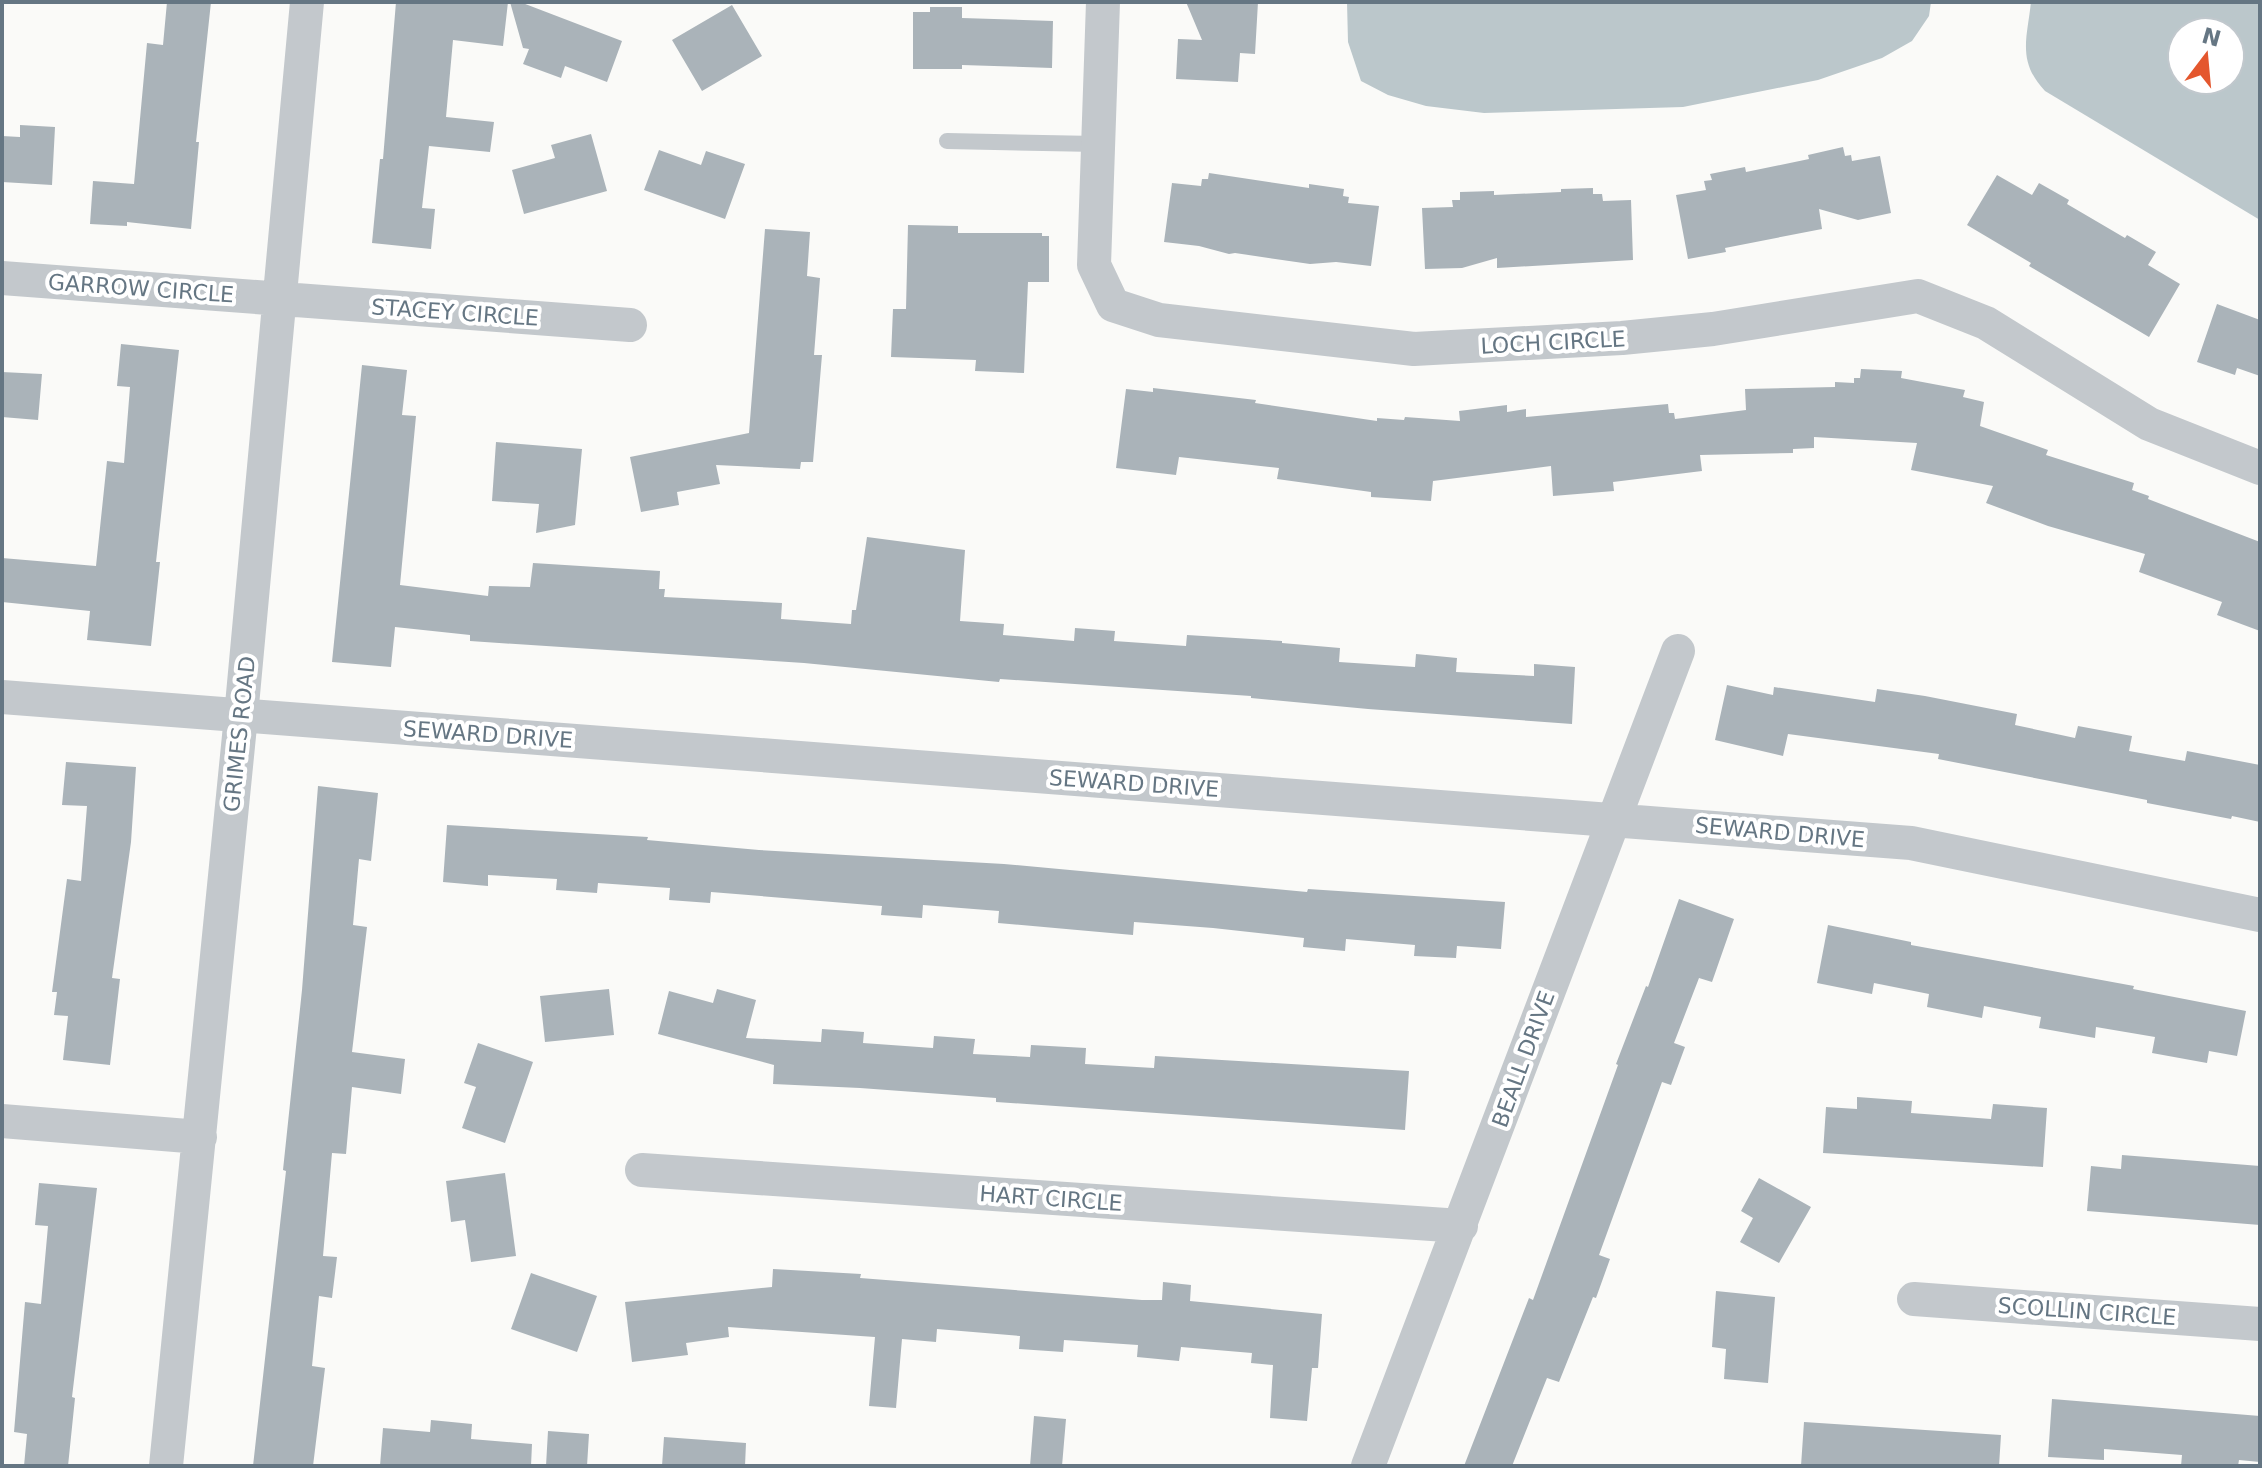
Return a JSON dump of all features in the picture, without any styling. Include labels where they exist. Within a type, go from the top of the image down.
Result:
[{"type":"street","name":"GRIMES ROAD","points":[[166,1466],[241,716],[307,2]]},
{"type":"street","name":"LOCH CIRCLE","points":[[1103,2],[1094,265],[1113,305],[1159,320],[1414,349],[1622,338],[1713,329],[1918,296],[1986,323],[2149,424],[2260,468]]},
{"type":"street","name":"GARROW CIRCLE","points":[[2,278],[280,299]]},
{"type":"street","name":"STACEY CIRCLE","points":[[280,299],[630,325]]},
{"type":"street","name":"BEALL DRIVE","points":[[1368,1466],[1678,651]]},
{"type":"street","name":"SEWARD DRIVE","points":[[2,697],[1911,843],[2260,915]]},
{"type":"street","points":[[2,1121],[200,1137]]},
{"type":"street","name":"HART CIRCLE","points":[[642,1170],[1461,1226]]},
{"type":"street","name":"SCOLLIN CIRCLE","points":[[1914,1299],[2260,1324]]},
{"type":"lane","points":[[947,141],[1097,144]]},
{"type":"shaded area","points":[[1347,2],[1931,2],[1929,16],[1912,41],[1882,58],[1818,80],[1683,107],[1484,113],[1426,106],[1388,95],[1361,81],[1348,42]]},
{"type":"shaded area","points":[[2031,2],[2260,2],[2260,220],[2045,91],[2030,70],[2026,39]]},
{"type":"building","points":[[167,2],[211,2],[196,142],[199,142],[191,229],[127,222],[127,226],[90,224],[93,181],[134,184],[147,43],[163,45]]},
{"type":"building","points":[[396,2],[508,2],[503,46],[453,40],[446,117],[494,122],[490,152],[429,146],[422,208],[435,209],[431,249],[372,243],[380,159],[383,159]]},
{"type":"building","points":[[510,2],[520,2],[622,41],[607,82],[565,66],[561,78],[523,64],[529,49],[523,48]]},
{"type":"building","points":[[1186,2],[1258,2],[1255,54],[1240,53],[1238,82],[1176,79],[1178,39],[1202,40]]},
{"type":"building","points":[[732,5],[762,56],[702,91],[672,40]]},
{"type":"building","points":[[930,7],[962,7],[962,18],[1053,21],[1052,68],[962,65],[962,69],[913,69],[913,12],[930,12]]},
{"type":"building","points":[[20,125],[55,127],[52,185],[2,182],[2,136],[20,137]]},
{"type":"building","points":[[591,134],[607,191],[524,214],[512,170],[555,158],[551,145]]},
{"type":"building","points":[[1843,147],[1845,156],[1851,155],[1852,161],[1880,156],[1891,213],[1858,220],[1819,209],[1822,229],[1725,248],[1726,252],[1688,259],[1676,195],[1706,190],[1704,181],[1712,180],[1710,174],[1745,167],[1746,172],[1809,159],[1808,155]]},
{"type":"building","points":[[659,150],[701,165],[706,151],[745,164],[725,219],[644,190]]},
{"type":"building","points":[[1209,173],[1309,188],[1309,184],[1344,189],[1343,196],[1349,197],[1348,203],[1379,206],[1371,266],[1336,262],[1310,264],[1164,242],[1172,183],[1201,186],[1202,179],[1208,179]]},
{"type":"building","points":[[1997,175],[2032,195],[2039,183],[2069,200],[2067,204],[2156,252],[2148,265],[2180,284],[2149,337],[2029,266],[2031,263],[1967,225]]},
{"type":"building","points":[[1593,188],[1593,194],[1602,194],[1603,201],[1631,200],[1633,260],[1497,268],[1497,258],[1462,268],[1425,269],[1422,208],[1453,207],[1452,200],[1460,200],[1460,192],[1494,191],[1494,195]]},
{"type":"building","points":[[908,225],[958,226],[958,233],[1042,233],[1042,236],[1049,236],[1049,282],[1028,282],[1024,373],[975,371],[976,360],[891,357],[893,309],[906,309]]},
{"type":"building","points":[[765,229],[810,232],[807,276],[820,278],[814,355],[822,355],[813,462],[801,462],[800,469],[716,465],[720,484],[677,492],[679,505],[641,512],[630,457],[749,433]]},
{"type":"building","points":[[2217,304],[2260,320],[2260,376],[2237,368],[2235,375],[2197,362]]},
{"type":"building","points":[[121,344],[179,350],[156,562],[160,562],[151,646],[87,640],[90,611],[2,602],[2,558],[96,566],[107,461],[124,463],[130,387],[117,386]]},
{"type":"building","points":[[362,365],[407,370],[402,415],[416,416],[400,585],[488,596],[489,586],[530,587],[533,563],[660,571],[659,589],[665,589],[664,597],[782,603],[781,619],[851,624],[867,537],[965,550],[960,621],[1004,624],[1003,635],[1074,641],[1075,628],[1115,631],[1114,641],[1186,646],[1187,635],[1282,641],[1340,648],[1339,662],[1415,667],[1416,654],[1457,658],[1456,672],[1534,676],[1534,664],[1575,667],[1572,724],[1368,709],[1251,696],[1000,679],[999,682],[804,663],[470,641],[470,635],[395,627],[391,667],[332,662]]},
{"type":"building","points":[[1861,369],[1902,371],[1901,378],[1965,390],[1963,397],[1984,402],[1980,426],[2048,450],[2046,455],[2134,483],[2132,490],[2149,496],[2148,499],[2260,542],[2260,631],[2217,615],[2222,602],[2139,572],[2145,554],[2048,526],[1986,503],[1993,486],[1911,470],[1917,443],[1814,437],[1814,448],[1793,449],[1793,453],[1700,455],[1702,471],[1613,482],[1614,491],[1553,496],[1551,466],[1433,481],[1431,501],[1371,497],[1371,492],[1277,479],[1279,468],[1179,457],[1176,475],[1116,468],[1126,389],[1153,392],[1153,388],[1256,400],[1255,403],[1377,421],[1377,418],[1404,420],[1405,417],[1460,421],[1459,411],[1507,405],[1507,412],[1526,409],[1526,417],[1668,404],[1669,413],[1674,413],[1675,419],[1746,410],[1745,389],[1835,387],[1835,382],[1854,383],[1854,378],[1860,378]]},
{"type":"building","points":[[2,372],[42,374],[38,420],[2,417]]},
{"type":"building","points":[[496,442],[582,449],[575,525],[536,533],[539,504],[492,501]]},
{"type":"building","points":[[1727,685],[1773,695],[1774,687],[1875,702],[1877,689],[1925,696],[2017,714],[2015,725],[2075,738],[2078,726],[2132,736],[2129,751],[2185,761],[2187,751],[2260,765],[2260,822],[2147,803],[2147,800],[1938,759],[1939,754],[1788,734],[1783,756],[1715,740]]},
{"type":"building","points":[[66,762],[136,767],[131,842],[112,978],[120,979],[110,1065],[63,1060],[68,1016],[54,1015],[57,992],[52,992],[67,879],[81,881],[87,806],[62,805]]},
{"type":"building","points":[[318,786],[378,793],[371,861],[359,859],[353,925],[367,927],[352,1052],[405,1059],[401,1094],[352,1087],[346,1154],[332,1153],[323,1256],[337,1257],[332,1298],[319,1296],[312,1366],[325,1368],[313,1466],[253,1466],[286,1171],[283,1170],[302,990]]},
{"type":"building","points":[[447,825],[648,837],[647,840],[759,850],[1004,864],[1307,892],[1308,889],[1505,902],[1501,949],[1457,946],[1456,958],[1414,956],[1415,945],[1346,939],[1345,951],[1303,947],[1304,938],[1134,922],[1133,935],[998,923],[999,911],[923,905],[922,918],[881,915],[882,906],[711,892],[710,903],[669,900],[670,888],[598,883],[597,893],[556,890],[557,879],[488,875],[488,886],[443,882]]},
{"type":"building","points":[[1679,899],[1734,919],[1712,982],[1699,978],[1674,1043],[1685,1047],[1671,1085],[1662,1082],[1599,1255],[1610,1259],[1596,1298],[1593,1297],[1559,1382],[1547,1378],[1512,1466],[1464,1466],[1529,1298],[1533,1300],[1616,1064],[1648,987]]},
{"type":"building","points":[[1828,925],[1911,942],[1911,945],[2134,986],[2133,989],[2246,1011],[2237,1056],[2209,1051],[2207,1063],[2152,1053],[2155,1037],[2096,1027],[2095,1038],[2039,1028],[2041,1017],[1984,1006],[1982,1018],[1927,1007],[1929,994],[1874,983],[1872,994],[1817,983]]},
{"type":"building","points":[[609,989],[614,1035],[545,1042],[540,996]]},
{"type":"building","points":[[717,989],[756,1000],[746,1038],[821,1042],[822,1029],[864,1032],[863,1043],[933,1048],[934,1036],[975,1039],[973,1054],[1030,1057],[1031,1045],[1086,1048],[1085,1064],[1154,1068],[1155,1056],[1409,1071],[1405,1130],[773,1084],[774,1065],[658,1034],[669,991],[713,1003]]},
{"type":"building","points":[[478,1043],[533,1062],[505,1143],[462,1128],[476,1087],[464,1083]]},
{"type":"building","points":[[1857,1097],[1912,1101],[1911,1113],[1991,1119],[1993,1104],[2047,1108],[2043,1167],[1823,1153],[1826,1107],[1857,1109]]},
{"type":"building","points":[[2122,1155],[2260,1166],[2260,1225],[2087,1211],[2091,1166],[2121,1169]]},
{"type":"building","points":[[505,1173],[516,1256],[471,1262],[465,1220],[451,1222],[446,1181]]},
{"type":"building","points":[[1759,1178],[1811,1207],[1779,1263],[1740,1242],[1753,1218],[1741,1211]]},
{"type":"building","points":[[39,1183],[97,1188],[72,1397],[75,1398],[68,1466],[24,1466],[27,1434],[14,1432],[25,1302],[41,1304],[48,1226],[35,1225]]},
{"type":"building","points":[[773,1269],[1142,1300],[1162,1300],[1163,1282],[1191,1285],[1190,1301],[1322,1314],[1318,1368],[1312,1368],[1307,1421],[1270,1418],[1273,1365],[1251,1363],[1252,1353],[1181,1347],[1179,1361],[1137,1357],[1138,1345],[1064,1340],[1063,1352],[1019,1349],[1020,1336],[937,1329],[936,1342],[902,1339],[896,1408],[869,1406],[875,1337],[728,1327],[729,1337],[686,1343],[688,1355],[632,1362],[625,1302],[772,1287]]},
{"type":"building","points":[[531,1273],[597,1296],[577,1352],[511,1329]]},
{"type":"building","points":[[1716,1291],[1775,1297],[1768,1383],[1724,1379],[1726,1349],[1712,1347]]},
{"type":"building","points":[[2052,1399],[2260,1416],[2260,1462],[2239,1460],[2238,1466],[2181,1466],[2182,1455],[2104,1449],[2104,1460],[2048,1457]]},
{"type":"building","points":[[1034,1416],[1066,1419],[1062,1466],[1030,1466]]},
{"type":"building","points":[[431,1420],[472,1424],[471,1439],[532,1444],[531,1466],[380,1466],[383,1428],[430,1432]]},
{"type":"building","points":[[1804,1422],[2001,1435],[1999,1466],[1801,1466]]},
{"type":"building","points":[[548,1431],[589,1434],[587,1466],[546,1466]]},
{"type":"building","points":[[664,1437],[746,1443],[745,1466],[662,1466]]}]
